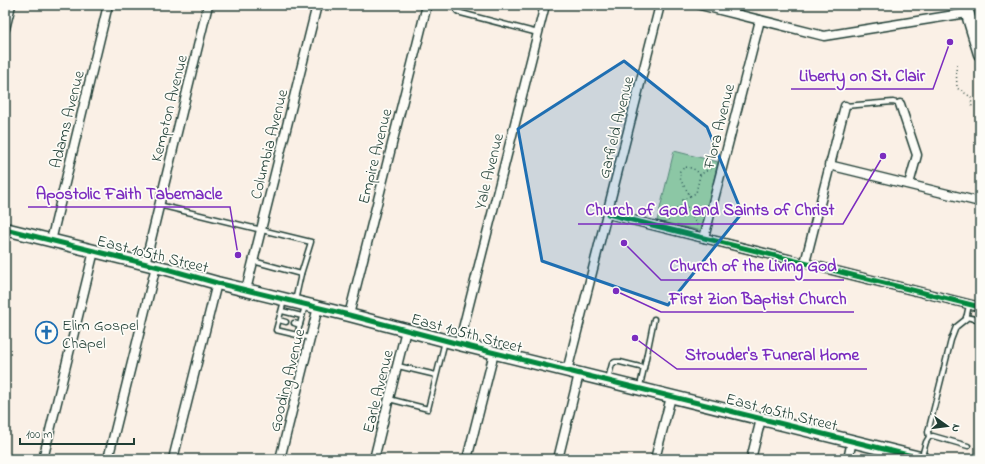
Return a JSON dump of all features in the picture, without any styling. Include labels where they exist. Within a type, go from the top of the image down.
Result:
[{"type":"main road","points":[[966,9],[980,54]]},
{"type":"main road","name":"East 105th Street","points":[[5,229],[246,290],[292,304],[318,307],[445,341],[922,459]]},
{"type":"street","points":[[5,29],[11,5]]},
{"type":"street","name":"Adams Avenue","points":[[51,241],[108,5]]},
{"type":"street","name":"Kempton Avenue","points":[[108,459],[150,265],[158,205],[208,5]]},
{"type":"street","name":"Columbia Avenue","points":[[246,290],[317,5]]},
{"type":"street","name":"Empire Avenue","points":[[349,315],[427,5]]},
{"type":"street","name":"Yale Avenue","points":[[459,344],[545,5]]},
{"type":"street","name":"Garfield Avenue","points":[[558,459],[573,373],[608,214],[660,5]]},
{"type":"street","points":[[700,5],[824,36],[966,9]]},
{"type":"street","name":"Flora Avenue","points":[[704,238],[760,20]]},
{"type":"street","points":[[900,104],[917,155],[909,184]]},
{"type":"street","points":[[805,263],[845,106]]},
{"type":"street","points":[[829,165],[980,202]]},
{"type":"street","points":[[608,214],[980,307]]},
{"type":"street","points":[[43,459],[94,251]]},
{"type":"street","points":[[173,459],[217,283]]},
{"type":"street","name":"Gooding Avenue","points":[[280,459],[318,307]]},
{"type":"street","name":"Earle Avenue","points":[[374,459],[406,330]]},
{"type":"street","points":[[467,459],[494,353]]},
{"type":"street","points":[[655,459],[671,397]]},
{"type":"street","points":[[751,459],[761,419]]},
{"type":"street","points":[[848,459],[852,441]]},
{"type":"lane","points":[[455,5],[457,12],[538,33]]},
{"type":"lane","points":[[845,106],[893,102],[900,104]]},
{"type":"lane","points":[[158,205],[311,242],[292,304],[279,320],[276,330],[311,338]]},
{"type":"lane","points":[[253,261],[301,274]]},
{"type":"lane","points":[[292,304],[302,316]]},
{"type":"lane","points":[[292,304],[302,316]]},
{"type":"lane","points":[[922,459],[926,442],[929,437],[928,432],[951,340],[956,327],[963,322],[966,317],[969,305]]},
{"type":"lane","points":[[297,335],[302,316]]},
{"type":"lane","points":[[966,317],[980,320]]},
{"type":"lane","points":[[640,389],[654,319]]},
{"type":"lane","points":[[279,320],[286,322]]},
{"type":"lane","points":[[294,323],[300,325]]},
{"type":"lane","points":[[389,399],[428,409],[445,341]]},
{"type":"lane","points":[[608,381],[612,364],[615,362],[644,368]]},
{"type":"lane","points":[[398,366],[436,375]]},
{"type":"lane","points":[[929,437],[933,436],[968,446]]},
{"type":"path","points":[[956,65],[957,88],[971,97],[972,107]]},
{"type":"path","points":[[690,196],[679,176],[680,171],[685,167],[697,170],[700,175],[696,194],[683,200],[699,229]]},
{"type":"path","points":[[700,175],[706,171],[715,170]]},
{"type":"path","points":[[667,222],[670,213],[685,204]]},
{"type":"highlighted area","points":[[624,61],[707,127],[742,213],[668,305],[542,261],[518,129]]},
{"type":"green space","points":[[674,151],[718,162],[702,231],[657,221]]},
{"type":"cycle path","points":[[608,214],[980,307]]},
{"type":"cycle path","points":[[5,229],[459,344],[924,459]]},
{"type":"place","name":"Liberty on St. Clair","points":[[950,42]]},
{"type":"place","name":"Church of God and Saints of Christ","points":[[883,156]]},
{"type":"place","name":"Church of the Living God","points":[[624,243]]},
{"type":"place","name":"Apostolic Faith Tabernacle","points":[[238,255]]},
{"type":"place","name":"First Zion Baptist Church","points":[[616,291]]},
{"type":"place","name":"Elim Gospel Chapel","points":[[46,333]]},
{"type":"place","name":"Strouder's Funeral Home","points":[[635,338]]}]
